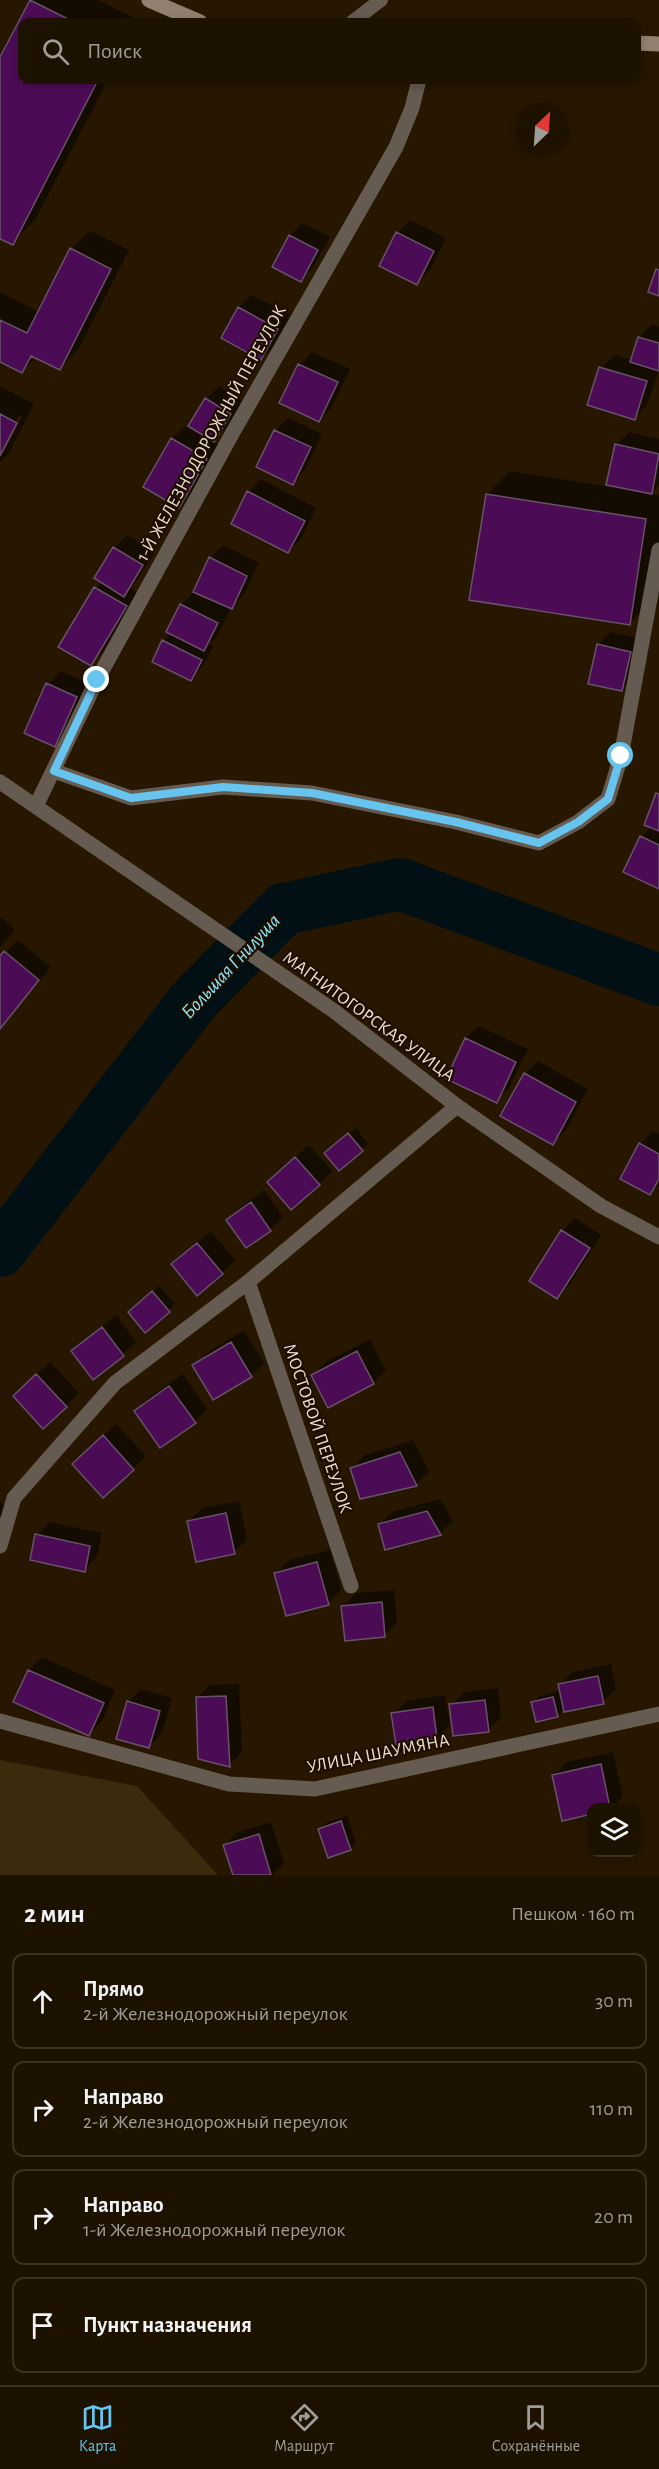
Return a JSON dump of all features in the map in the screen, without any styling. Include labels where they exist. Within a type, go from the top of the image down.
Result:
[{"type":"main road","points":[[149,0],[191,18]]},
{"type":"main road","points":[[641,43],[659,44]]},
{"type":"street","name":"1-Й ЖЕЛЕЗНОДОРОЖНЫЙ ПЕРЕУЛОК","points":[[36,806],[97,680],[329,261],[396,147],[412,108],[418,84]]},
{"type":"street","points":[[54,771],[131,798],[223,787],[312,793],[456,822],[539,843],[578,822],[608,799],[652,631],[659,550]]},
{"type":"street","name":"МАГНИТОГОРСКАЯ УЛИЦА","points":[[0,782],[334,1011],[457,1106],[601,1206],[659,1237]]},
{"type":"street","points":[[0,1546],[14,1498],[115,1383],[248,1282],[457,1106]]},
{"type":"street","name":"МОСТОВОЙ ПЕРЕУЛОК","points":[[248,1282],[351,1586]]},
{"type":"street","name":"УЛИЦА ШАУМЯНА","points":[[0,1721],[229,1784],[315,1789],[659,1714]]},
{"type":"lane","points":[[357,18],[381,0]]},
{"type":"shaded area","points":[[0,1760],[137,1786],[218,1875],[0,1875]]},
{"type":"building","points":[[30,0],[66,18],[21,18]]},
{"type":"building","points":[[18,23],[18,84],[96,84],[13,245],[0,239],[0,57]]},
{"type":"building","points":[[396,232],[434,251],[417,285],[379,266]]},
{"type":"building","points":[[289,235],[318,250],[301,282],[272,267]]},
{"type":"building","points":[[70,248],[111,269],[60,370],[31,356],[22,373],[0,362],[0,320],[27,333]]},
{"type":"building","points":[[656,269],[659,270],[659,296],[648,292]]},
{"type":"building","points":[[238,307],[278,329],[261,360],[221,338]]},
{"type":"building","points":[[638,337],[659,343],[659,371],[630,362]]},
{"type":"building","points":[[298,364],[338,382],[319,422],[279,403]]},
{"type":"building","points":[[599,367],[647,381],[635,420],[587,405]]},
{"type":"building","points":[[205,398],[231,414],[214,442],[188,426]]},
{"type":"building","points":[[0,414],[17,423],[0,456]]},
{"type":"building","points":[[274,430],[311,447],[293,485],[256,467]]},
{"type":"building","points":[[171,438],[207,459],[179,508],[143,487]]},
{"type":"building","points":[[615,444],[659,454],[652,494],[606,485]]},
{"type":"building","points":[[247,491],[305,521],[288,553],[231,524]]},
{"type":"building","points":[[486,494],[646,519],[630,625],[469,600]]},
{"type":"building","points":[[113,547],[143,565],[124,597],[94,578]]},
{"type":"building","points":[[209,557],[247,576],[232,609],[193,592]]},
{"type":"building","points":[[94,587],[127,606],[91,666],[58,647]]},
{"type":"building","points":[[180,604],[218,623],[204,651],[166,632]]},
{"type":"building","points":[[162,640],[202,660],[191,681],[152,662]]},
{"type":"building","points":[[597,644],[631,652],[622,691],[588,684]]},
{"type":"building","points":[[46,683],[77,697],[55,747],[24,733]]},
{"type":"building","points":[[656,793],[659,794],[659,831],[644,825]]},
{"type":"building","points":[[640,836],[659,845],[659,889],[623,872]]},
{"type":"building","points":[[4,951],[39,980],[0,1029],[0,956]]},
{"type":"building","points":[[465,1038],[516,1062],[497,1103],[446,1079]]},
{"type":"building","points":[[524,1073],[576,1102],[553,1145],[500,1116]]},
{"type":"building","points":[[348,1133],[363,1151],[339,1171],[324,1153]]},
{"type":"building","points":[[639,1143],[659,1154],[659,1179],[650,1195],[620,1179]]},
{"type":"building","points":[[295,1157],[320,1185],[291,1210],[267,1182]]},
{"type":"building","points":[[251,1202],[271,1231],[246,1248],[226,1220]]},
{"type":"building","points":[[561,1230],[590,1248],[557,1299],[529,1281]]},
{"type":"building","points":[[197,1243],[223,1274],[197,1296],[171,1264]]},
{"type":"building","points":[[152,1291],[170,1312],[145,1333],[128,1312]]},
{"type":"building","points":[[102,1327],[124,1356],[93,1380],[71,1351]]},
{"type":"building","points":[[231,1342],[252,1377],[213,1400],[192,1365]]},
{"type":"building","points":[[357,1351],[374,1384],[328,1408],[311,1375]]},
{"type":"building","points":[[36,1374],[67,1407],[43,1429],[13,1396]]},
{"type":"building","points":[[169,1386],[196,1423],[160,1448],[134,1411]]},
{"type":"building","points":[[103,1435],[134,1470],[103,1498],[72,1464]]},
{"type":"building","points":[[400,1452],[417,1486],[360,1499],[350,1468]]},
{"type":"building","points":[[427,1511],[441,1535],[385,1550],[378,1524]]},
{"type":"building","points":[[226,1513],[235,1554],[196,1562],[187,1521]]},
{"type":"building","points":[[35,1534],[90,1546],[85,1572],[30,1560]]},
{"type":"building","points":[[317,1562],[329,1605],[286,1616],[274,1573]]},
{"type":"building","points":[[382,1602],[385,1637],[345,1641],[341,1606]]},
{"type":"building","points":[[28,1670],[104,1703],[89,1736],[13,1702]]},
{"type":"building","points":[[598,1676],[604,1704],[564,1712],[558,1684]]},
{"type":"building","points":[[226,1696],[230,1767],[198,1759],[196,1697]]},
{"type":"building","points":[[553,1697],[558,1717],[536,1722],[531,1702]]},
{"type":"building","points":[[485,1700],[489,1732],[453,1736],[449,1704]]},
{"type":"building","points":[[127,1701],[160,1711],[149,1748],[116,1739]]},
{"type":"building","points":[[433,1707],[437,1739],[396,1745],[391,1713]]},
{"type":"building","points":[[601,1764],[609,1803],[587,1803],[587,1815],[562,1821],[552,1775]]},
{"type":"building","points":[[341,1821],[351,1850],[328,1858],[318,1829]]},
{"type":"building","points":[[259,1834],[271,1875],[233,1875],[223,1845]]},
{"type":"waterway","name":"Большая Гнилуша","points":[[0,1251],[195,999],[284,909],[400,884],[659,980]]},
{"type":"route","points":[[97,680],[54,771],[131,798],[223,787],[312,793],[456,822],[539,843],[578,822],[608,799],[621,756]]}]
